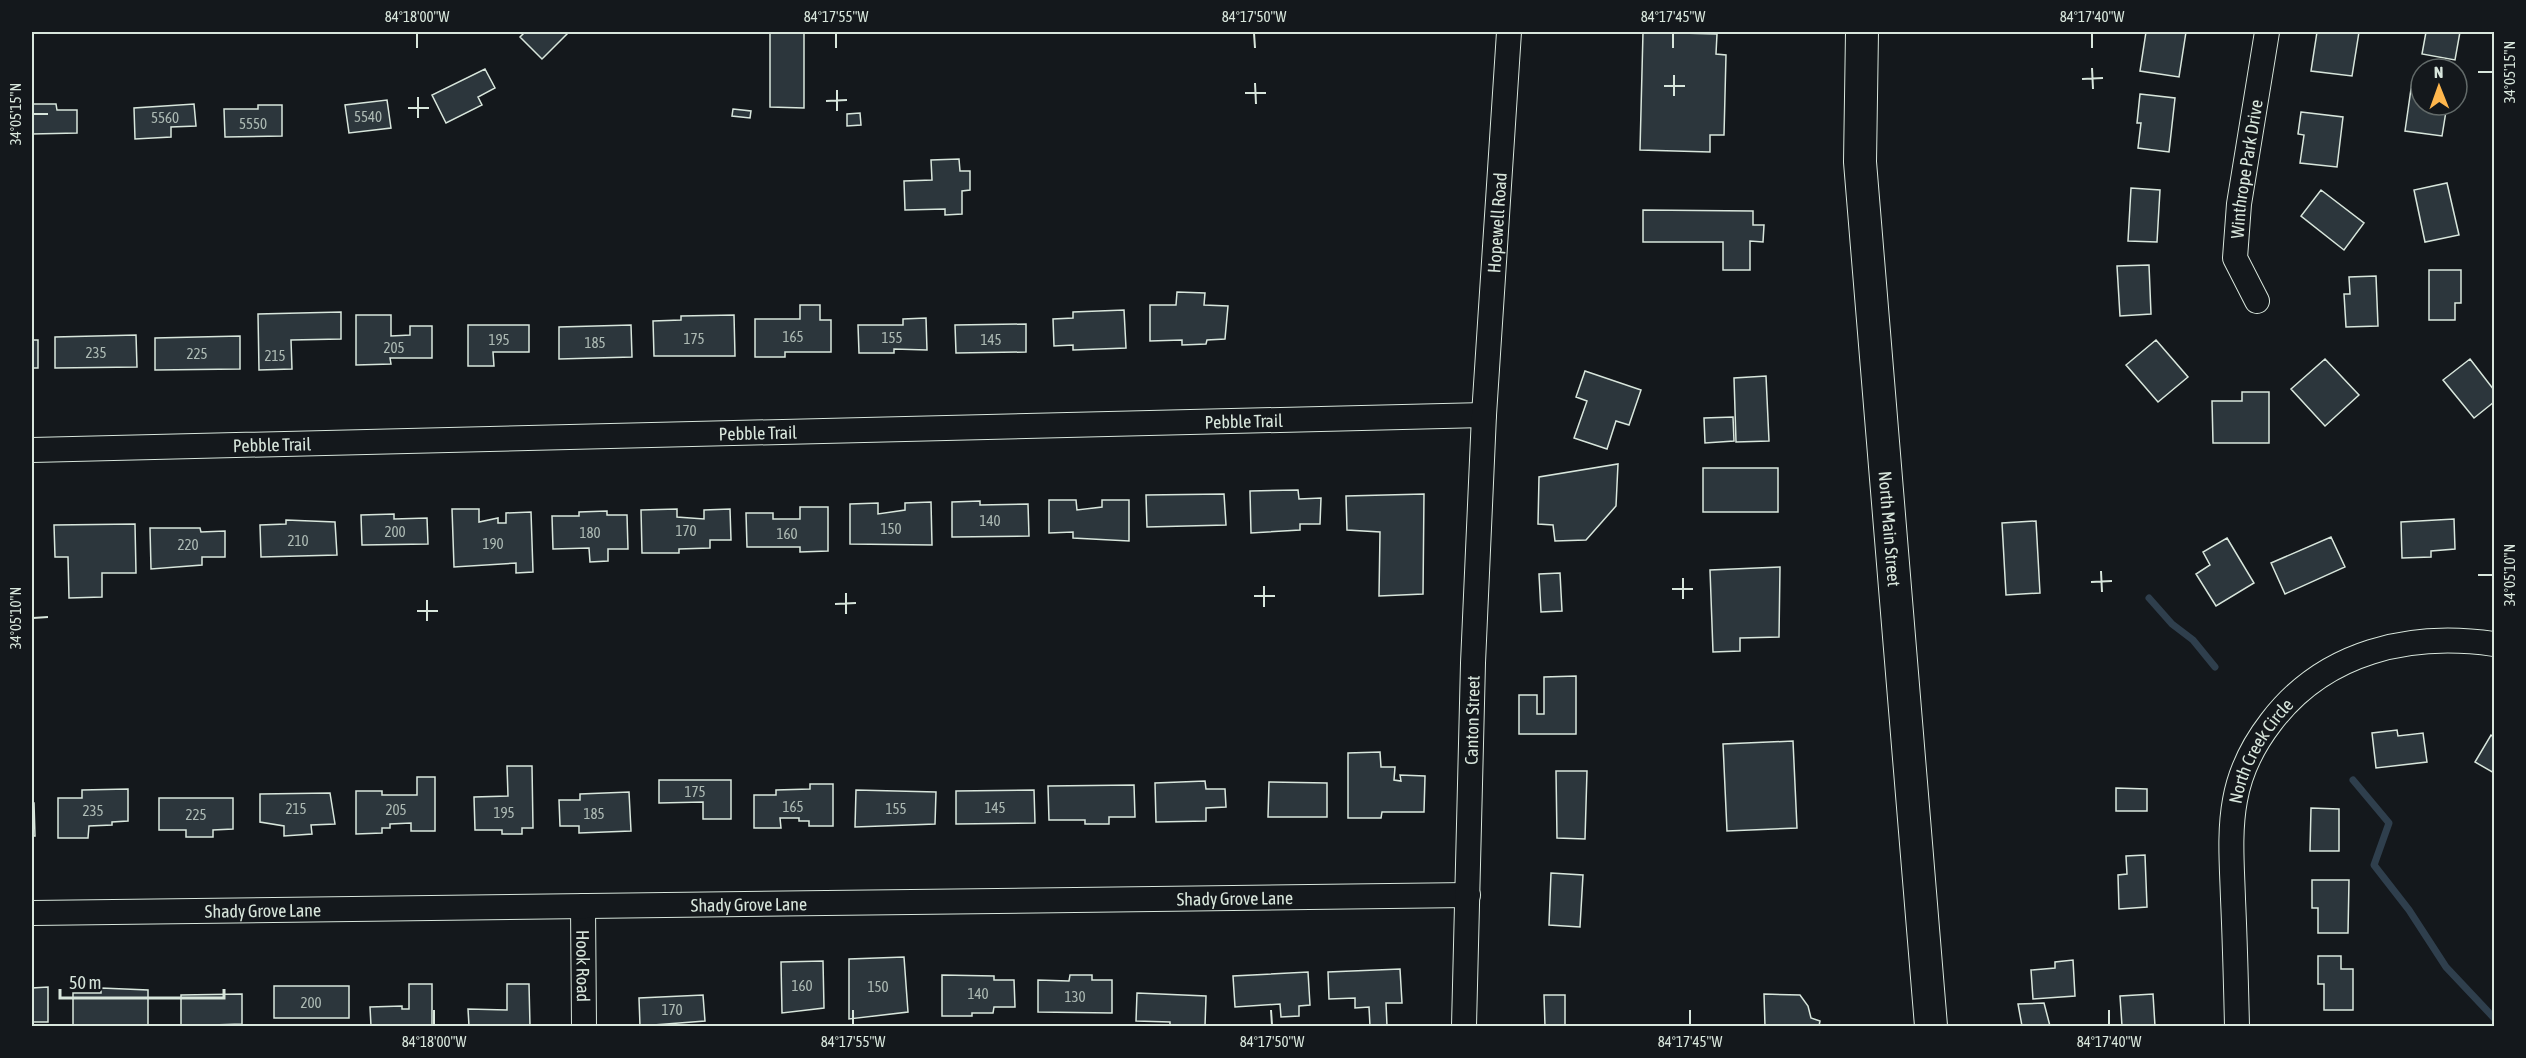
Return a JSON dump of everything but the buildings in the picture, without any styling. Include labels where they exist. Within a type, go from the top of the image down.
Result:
[{"type":"main road","name":"North Main Street","points":[[1862,32],[1860,173],[1930,1026]]},
{"type":"street","name":"Hopewell Road","points":[[1484,415],[1509,32]]},
{"type":"street","name":"Winthrope Park Drive","points":[[2257,301],[2235,258],[2238,204],[2267,32]]},
{"type":"street","name":"Pebble Trail","points":[[32,450],[1484,415]]},
{"type":"street","name":"Canton Street","points":[[1464,1026],[1473,663],[1484,415]]},
{"type":"street","name":"North Creek Circle","points":[[2238,1026],[2231,839],[2235,798],[2248,759],[2262,733],[2284,705],[2310,681],[2336,664],[2364,652],[2394,644],[2470,640],[2494,644]]},
{"type":"street","name":"Shady Grove Lane","points":[[32,913],[1468,895]]},
{"type":"street","name":"Hook Road","points":[[583,906],[584,1026]]},
{"type":"waterway","points":[[2149,598],[2172,624],[2193,640],[2215,667]]},
{"type":"waterway","points":[[2353,780],[2389,823],[2374,865],[2409,910],[2446,967],[2494,1018]]}]
